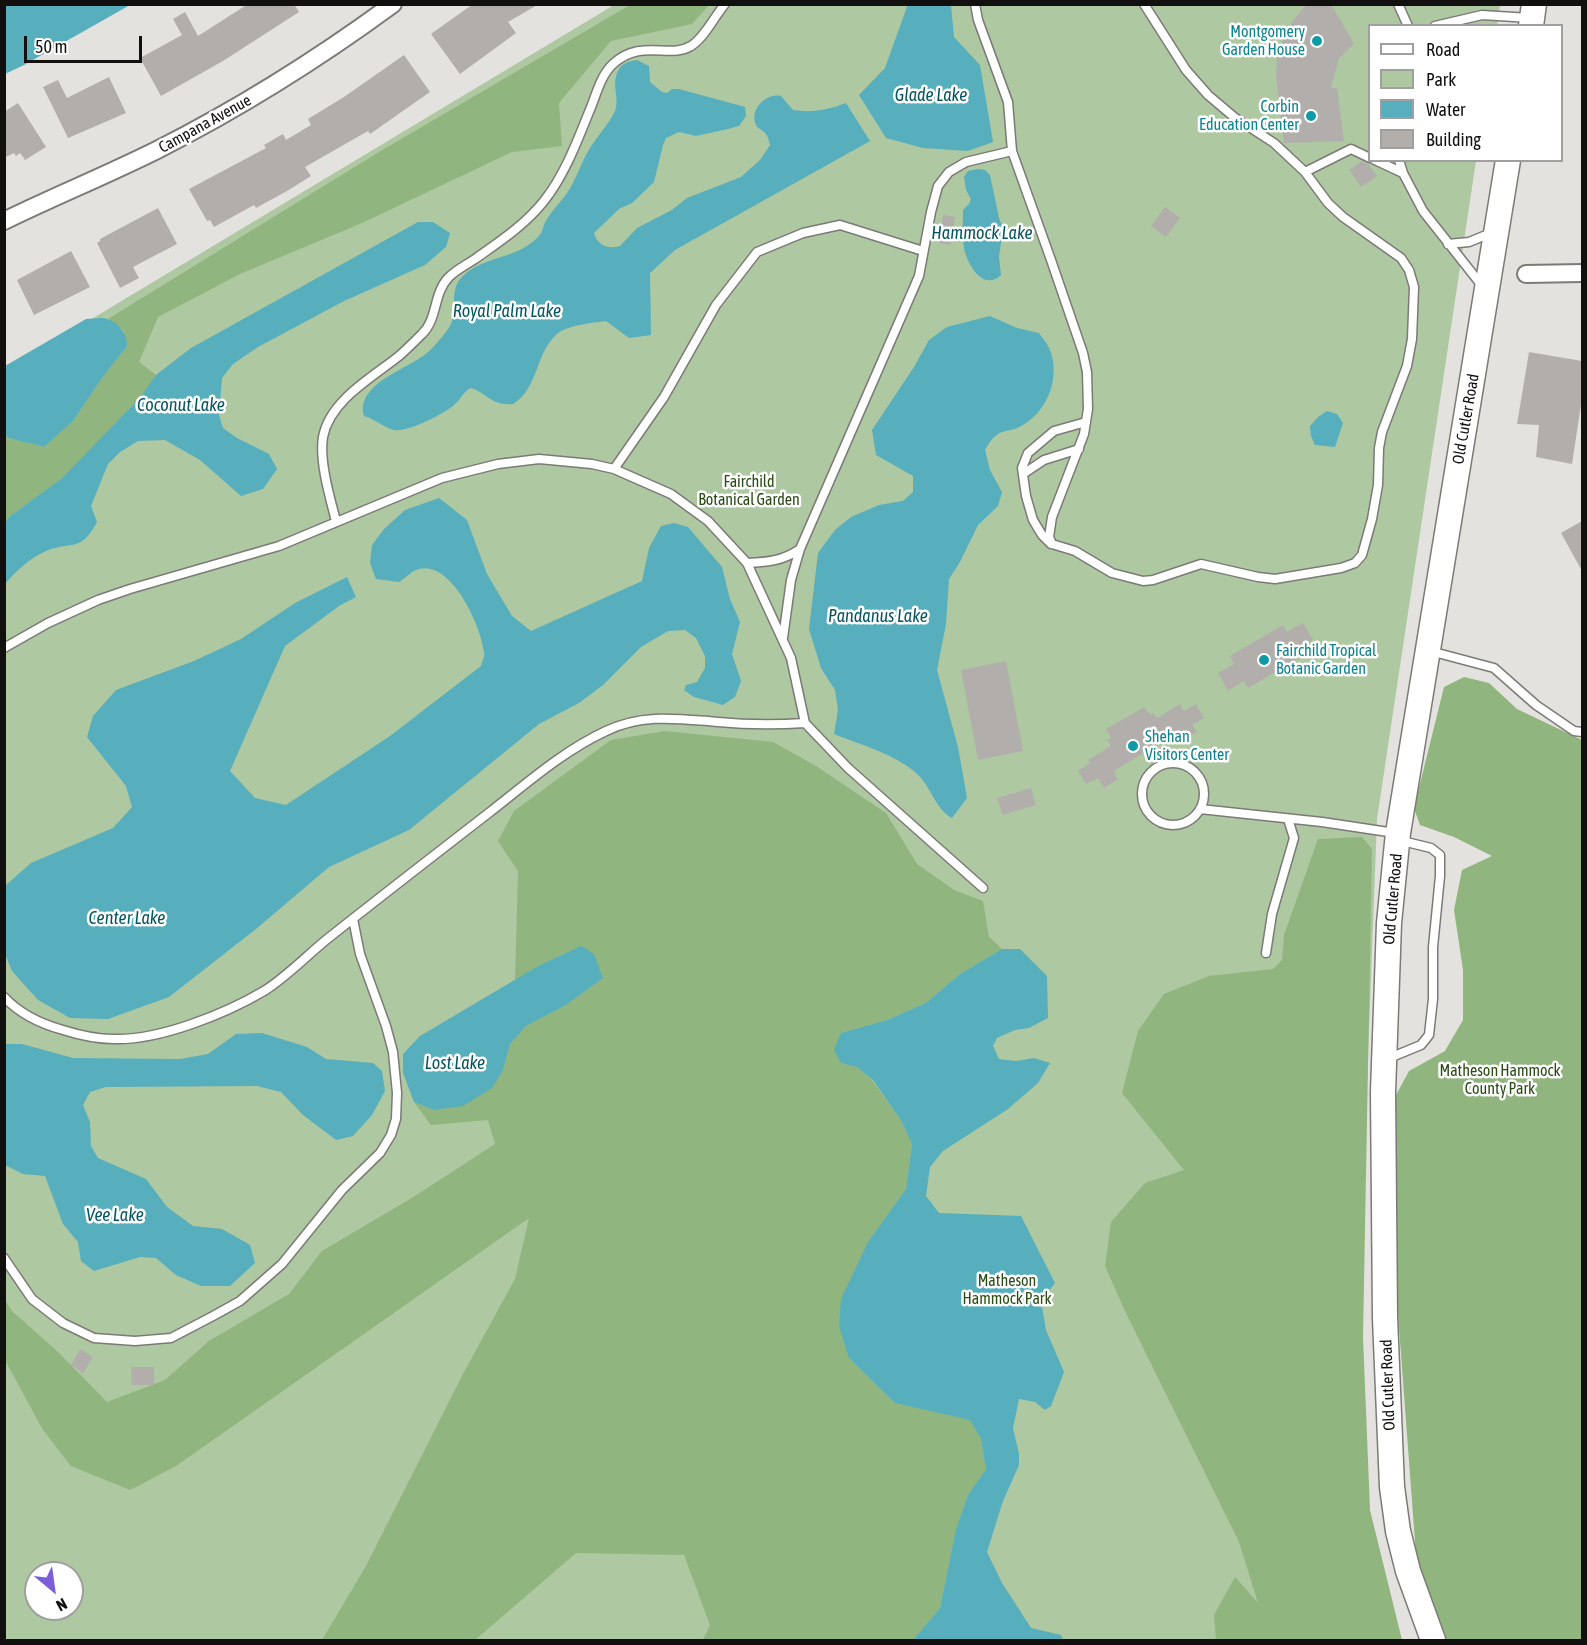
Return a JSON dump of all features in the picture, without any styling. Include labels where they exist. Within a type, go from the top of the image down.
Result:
[{"type":"main road","name":"Old Cutler Road","points":[[1433,1641],[1408,1570],[1398,1531],[1392,1487],[1385,1318],[1383,1103],[1389,923],[1398,837],[1427,650],[1508,162]]},
{"type":"street","name":"Campana Avenue","points":[[4,221],[138,160],[210,122],[302,68],[393,4]]},
{"type":"street","points":[[1526,274],[1582,273]]},
{"type":"lane","points":[[336,522],[329,497],[322,439],[327,424],[336,410],[428,328],[438,294],[450,276],[510,233],[545,200],[564,168],[597,91],[612,65],[622,57],[641,50],[681,50],[691,46],[725,4]]},
{"type":"lane","points":[[975,4],[978,20],[1008,102],[1012,151],[1085,359],[1089,386],[1086,422],[1079,449],[1052,517],[1049,537],[1052,544]]},
{"type":"lane","points":[[1086,422],[1054,431],[1028,453],[1022,468],[1026,496],[1033,520],[1042,535],[1052,544],[1075,552],[1112,573],[1143,581],[1153,580],[1201,564],[1258,578],[1283,578],[1346,567],[1359,559],[1367,541],[1378,485],[1382,432],[1407,366],[1410,351],[1414,319],[1414,287],[1409,270],[1401,258],[1335,210],[1305,172],[1274,143],[1234,117],[1201,88],[1186,70],[1144,4]]},
{"type":"lane","points":[[1400,5],[1407,24]]},
{"type":"lane","points":[[1444,24],[1482,15],[1532,16]]},
{"type":"lane","points":[[1305,172],[1351,149],[1368,157]]},
{"type":"lane","points":[[783,638],[790,580],[800,549],[919,276],[935,194],[945,175],[959,165],[972,159],[1012,151]]},
{"type":"lane","points":[[1379,162],[1403,173]]},
{"type":"lane","points":[[1400,162],[1423,211],[1473,277],[1487,291]]},
{"type":"lane","points":[[614,469],[664,397],[716,305],[757,252],[803,233],[840,225],[923,251]]},
{"type":"lane","points":[[1448,244],[1468,242],[1497,231]]},
{"type":"lane","points":[[1023,474],[1044,460],[1079,449]]},
{"type":"lane","points":[[4,648],[48,623],[98,600],[272,549],[425,484],[498,464],[539,459],[592,464],[614,469],[671,494],[708,521],[747,563],[791,658],[805,723],[848,768],[982,888]]},
{"type":"lane","points":[[747,563],[774,561],[792,555],[800,549]]},
{"type":"lane","points":[[1427,650],[1494,668],[1536,705],[1574,731],[1582,732]]},
{"type":"lane","points":[[4,997],[27,1015],[66,1031],[113,1039],[146,1036],[189,1024],[219,1013],[262,992],[546,768],[577,746],[613,728],[637,720],[672,717],[772,726],[805,723]]},
{"type":"lane","points":[[1174,763],[1187,766],[1198,775],[1204,788],[1200,809],[1186,822],[1167,825],[1157,821],[1144,807],[1143,784],[1150,772],[1161,765],[1174,763]]},
{"type":"lane","points":[[1200,809],[1322,822],[1398,837],[1431,848],[1440,855],[1433,947],[1430,1035],[1421,1045],[1384,1060]]},
{"type":"lane","points":[[1266,953],[1272,914],[1294,838],[1287,819]]},
{"type":"lane","points":[[4,1258],[32,1299],[63,1323],[94,1338],[135,1341],[171,1338],[213,1317],[240,1301],[282,1264],[342,1190],[380,1153],[387,1143],[396,1119],[396,1078],[393,1053],[386,1026],[363,965],[353,919]]},
{"type":"green space","name":"Fairchild Botanical Garden","points":[[614,5],[1500,5],[1497,24],[1368,24],[1368,162],[1476,162],[1377,819],[1354,1431],[1393,1640],[5,1640],[5,371]]},
{"type":"green space","points":[[630,5],[709,5],[692,24],[611,41],[559,103],[562,146],[512,152],[362,223],[240,274],[158,317],[139,362],[156,375],[140,399],[61,479],[10,516],[5,523],[5,436],[44,447],[73,421],[127,346],[123,330],[108,319],[379,152]]},
{"type":"green space","name":"Matheson Hammock County Park","points":[[1464,677],[1489,683],[1517,709],[1582,740],[1582,1640],[1447,1640],[1416,1555],[1397,1301],[1396,1095],[1409,1071],[1445,1051],[1463,1020],[1463,970],[1454,910],[1462,870],[1492,856],[1454,837],[1420,825],[1414,808],[1444,687]]},
{"type":"green space","points":[[665,731],[773,742],[816,766],[886,813],[917,864],[954,890],[983,901],[989,937],[1002,949],[960,974],[926,1003],[887,1020],[841,1033],[841,1063],[857,1066],[872,1080],[902,1122],[912,1144],[906,1189],[868,1242],[849,1358],[895,1403],[970,1419],[981,1439],[986,1469],[968,1495],[956,1529],[940,1608],[913,1640],[703,1640],[710,1625],[684,1555],[576,1553],[475,1640],[322,1640],[366,1566],[464,1372],[515,1279],[529,1218],[176,1466],[130,1490],[71,1466],[43,1430],[5,1360],[4,1298],[12,1311],[58,1352],[107,1402],[165,1380],[209,1341],[289,1294],[322,1251],[415,1196],[495,1144],[488,1120],[431,1125],[414,1102],[434,1110],[503,1070],[510,1044],[526,1026],[566,1005],[603,978],[581,946],[540,965],[515,981],[518,871],[498,841],[514,811],[611,740]]},
{"type":"green space","points":[[1362,837],[1372,849],[1363,1337],[1370,1510],[1402,1640],[1216,1640],[1214,1615],[1235,1577],[1258,1603],[1239,1542],[1105,1266],[1111,1222],[1145,1183],[1184,1170],[1122,1093],[1138,1031],[1164,994],[1209,976],[1273,969],[1282,960],[1284,935],[1318,839]]},
{"type":"water","points":[[5,4],[130,5],[5,74]]},
{"type":"water","name":"Glade Lake","points":[[908,4],[951,5],[954,37],[980,65],[993,142],[968,151],[923,148],[886,138],[859,95],[885,68]]},
{"type":"water","name":"Royal Palm Lake","points":[[637,60],[649,66],[650,82],[662,92],[667,93],[672,89],[679,89],[745,107],[746,116],[739,126],[696,136],[679,132],[666,138],[654,182],[632,203],[619,209],[594,233],[598,241],[608,247],[620,246],[637,228],[672,210],[687,198],[741,177],[760,160],[770,145],[766,135],[756,126],[754,117],[761,103],[770,97],[781,96],[793,110],[800,111],[820,110],[846,103],[870,141],[675,250],[650,273],[651,335],[629,338],[606,321],[573,326],[561,331],[550,342],[528,389],[513,404],[499,403],[470,388],[449,409],[407,429],[394,430],[364,416],[363,405],[367,395],[375,386],[427,353],[451,324],[456,285],[459,280],[481,264],[520,250],[539,236],[547,219],[567,194],[589,150],[615,111],[617,102],[615,81],[618,71],[626,63]]},
{"type":"water","name":"Hammock Lake","points":[[985,170],[990,175],[1003,228],[999,257],[1001,275],[988,280],[982,278],[972,268],[963,243],[963,210],[971,199],[966,190],[964,177],[968,171]]},
{"type":"water","name":"Coconut Lake","points":[[418,222],[433,222],[450,233],[446,247],[425,265],[344,301],[258,347],[233,364],[222,378],[219,415],[223,428],[237,438],[269,454],[277,469],[263,489],[241,496],[200,460],[165,440],[138,441],[120,452],[108,464],[91,506],[97,522],[86,538],[80,542],[40,554],[24,565],[5,584],[5,523],[10,516],[61,479],[139,399],[156,375],[191,348]]},
{"type":"water","name":"Pandanus Lake","points":[[990,316],[1017,328],[1039,333],[1048,346],[1054,369],[1051,390],[1041,409],[1019,427],[999,433],[985,450],[990,470],[1002,492],[998,506],[978,525],[949,579],[946,624],[937,670],[958,747],[967,798],[952,818],[941,808],[920,777],[906,765],[876,750],[834,734],[838,710],[835,690],[821,668],[809,629],[818,553],[835,530],[851,517],[879,505],[903,501],[913,492],[913,476],[876,455],[872,430],[929,340],[947,327]]},
{"type":"water","points":[[105,318],[115,323],[124,333],[127,346],[73,421],[44,447],[5,436],[5,366],[86,319]]},
{"type":"water","points":[[1327,411],[1337,414],[1343,423],[1335,447],[1315,445],[1311,436],[1310,426]]},
{"type":"water","name":"Center Lake","points":[[439,498],[467,520],[487,574],[512,616],[531,631],[642,581],[649,548],[661,526],[674,523],[688,527],[722,567],[730,599],[740,622],[732,654],[741,681],[735,697],[723,705],[694,697],[684,690],[686,685],[697,682],[705,668],[705,656],[696,638],[685,630],[668,631],[641,647],[603,685],[579,703],[539,724],[409,830],[329,867],[256,929],[169,997],[108,1019],[70,1018],[38,1000],[12,971],[5,954],[6,885],[31,863],[113,828],[132,807],[126,786],[87,737],[93,716],[116,690],[194,661],[241,639],[295,603],[347,577],[356,597],[339,606],[285,646],[230,771],[255,798],[286,805],[390,736],[481,666],[484,657],[482,641],[471,612],[463,598],[443,575],[431,569],[419,569],[399,582],[376,579],[370,563],[372,545],[384,529],[405,510]]},
{"type":"water","name":"Lost Lake","points":[[581,946],[594,954],[603,978],[566,1005],[526,1026],[510,1044],[503,1070],[492,1088],[463,1106],[434,1110],[414,1102],[403,1073],[403,1054],[420,1036],[540,965]]},
{"type":"water","points":[[1002,949],[1020,949],[1047,976],[1048,1018],[1029,1028],[1015,1030],[997,1038],[993,1046],[999,1059],[1016,1061],[1034,1058],[1050,1063],[1038,1083],[1008,1109],[943,1151],[930,1167],[926,1196],[939,1213],[1021,1216],[1055,1283],[1041,1301],[1046,1330],[1064,1372],[1051,1406],[1045,1410],[1035,1402],[1019,1399],[1013,1428],[1019,1465],[1003,1501],[987,1552],[1002,1583],[1031,1628],[1061,1635],[1063,1640],[913,1640],[940,1608],[956,1529],[968,1495],[986,1469],[981,1439],[970,1420],[895,1403],[849,1358],[839,1326],[841,1299],[868,1242],[906,1189],[912,1144],[902,1122],[873,1080],[857,1067],[841,1063],[834,1050],[841,1033],[887,1020],[926,1003],[960,974]]},
{"type":"water","name":"Vee Lake","points":[[262,1033],[307,1047],[326,1059],[373,1063],[382,1071],[385,1091],[372,1115],[353,1136],[336,1140],[303,1115],[281,1092],[257,1086],[106,1087],[90,1092],[83,1105],[90,1122],[91,1146],[98,1158],[146,1179],[167,1207],[193,1226],[222,1229],[250,1245],[255,1263],[230,1286],[201,1286],[176,1275],[156,1258],[140,1257],[94,1271],[81,1261],[78,1242],[63,1224],[45,1176],[23,1174],[5,1165],[5,1044],[22,1044],[73,1058],[180,1059],[208,1054],[236,1034]]},
{"type":"building","points":[[248,4],[294,4],[299,12],[223,61],[161,96],[140,58],[182,35],[173,19],[185,12],[198,36]]},
{"type":"building","points":[[473,4],[539,4],[508,22],[516,33],[460,74],[431,34]]},
{"type":"building","points":[[1307,4],[1331,4],[1354,44],[1339,58],[1331,88],[1337,88],[1344,141],[1284,143],[1276,77],[1277,58],[1287,28]]},
{"type":"building","points":[[404,55],[430,92],[370,134],[368,131],[305,167],[311,176],[287,191],[256,208],[254,205],[214,227],[210,220],[207,221],[189,189],[266,148],[264,145],[283,134],[286,140],[311,125],[308,119]]},
{"type":"building","points":[[109,77],[126,113],[68,138],[43,87],[58,80],[67,98]]},
{"type":"building","points":[[18,103],[46,147],[25,160],[20,153],[4,158],[4,112]]},
{"type":"building","points":[[1362,161],[1368,164],[1377,176],[1361,187],[1349,170]]},
{"type":"building","points":[[1165,207],[1180,218],[1166,237],[1151,226]]},
{"type":"building","points":[[158,208],[177,244],[133,267],[139,278],[120,288],[97,243],[100,239]]},
{"type":"building","points":[[943,215],[955,217],[951,245],[939,243]]},
{"type":"building","points":[[71,251],[90,287],[34,315],[17,280]]},
{"type":"building","points":[[1529,352],[1582,361],[1582,398],[1572,464],[1536,457],[1539,425],[1517,424]]},
{"type":"building","points":[[1582,521],[1582,571],[1561,533]]},
{"type":"building","name":"Fairchild Tropical Botanic Garden","points":[[1303,623],[1313,640],[1297,650],[1301,657],[1248,688],[1244,681],[1228,691],[1218,673],[1234,664],[1230,656],[1283,625],[1287,632]]},
{"type":"building","points":[[1006,661],[1023,751],[978,760],[961,670]]},
{"type":"building","name":"Shehan Visitors Center","points":[[1180,704],[1184,711],[1196,704],[1204,718],[1192,725],[1197,732],[1182,740],[1177,732],[1114,771],[1118,779],[1104,788],[1098,778],[1086,784],[1078,771],[1090,763],[1088,760],[1111,746],[1107,740],[1111,738],[1106,729],[1144,707],[1150,715],[1153,713],[1157,718]]},
{"type":"building","points":[[1031,788],[1036,805],[1003,815],[997,798]]},
{"type":"building","points":[[80,1349],[93,1357],[83,1373],[71,1365]]},
{"type":"building","points":[[131,1367],[154,1367],[154,1385],[132,1385]]},
{"type":"place","name":"Montgomery Garden House","points":[[1317,41]]},
{"type":"place","name":"Corbin Education Center","points":[[1311,116]]},
{"type":"place","name":"Fairchild Tropical Botanic Garden","points":[[1264,660]]},
{"type":"place","name":"Shehan Visitors Center","points":[[1133,746]]},
{"type":"park label","name":"Matheson Hammock Park","points":[[1007,1290]]}]
